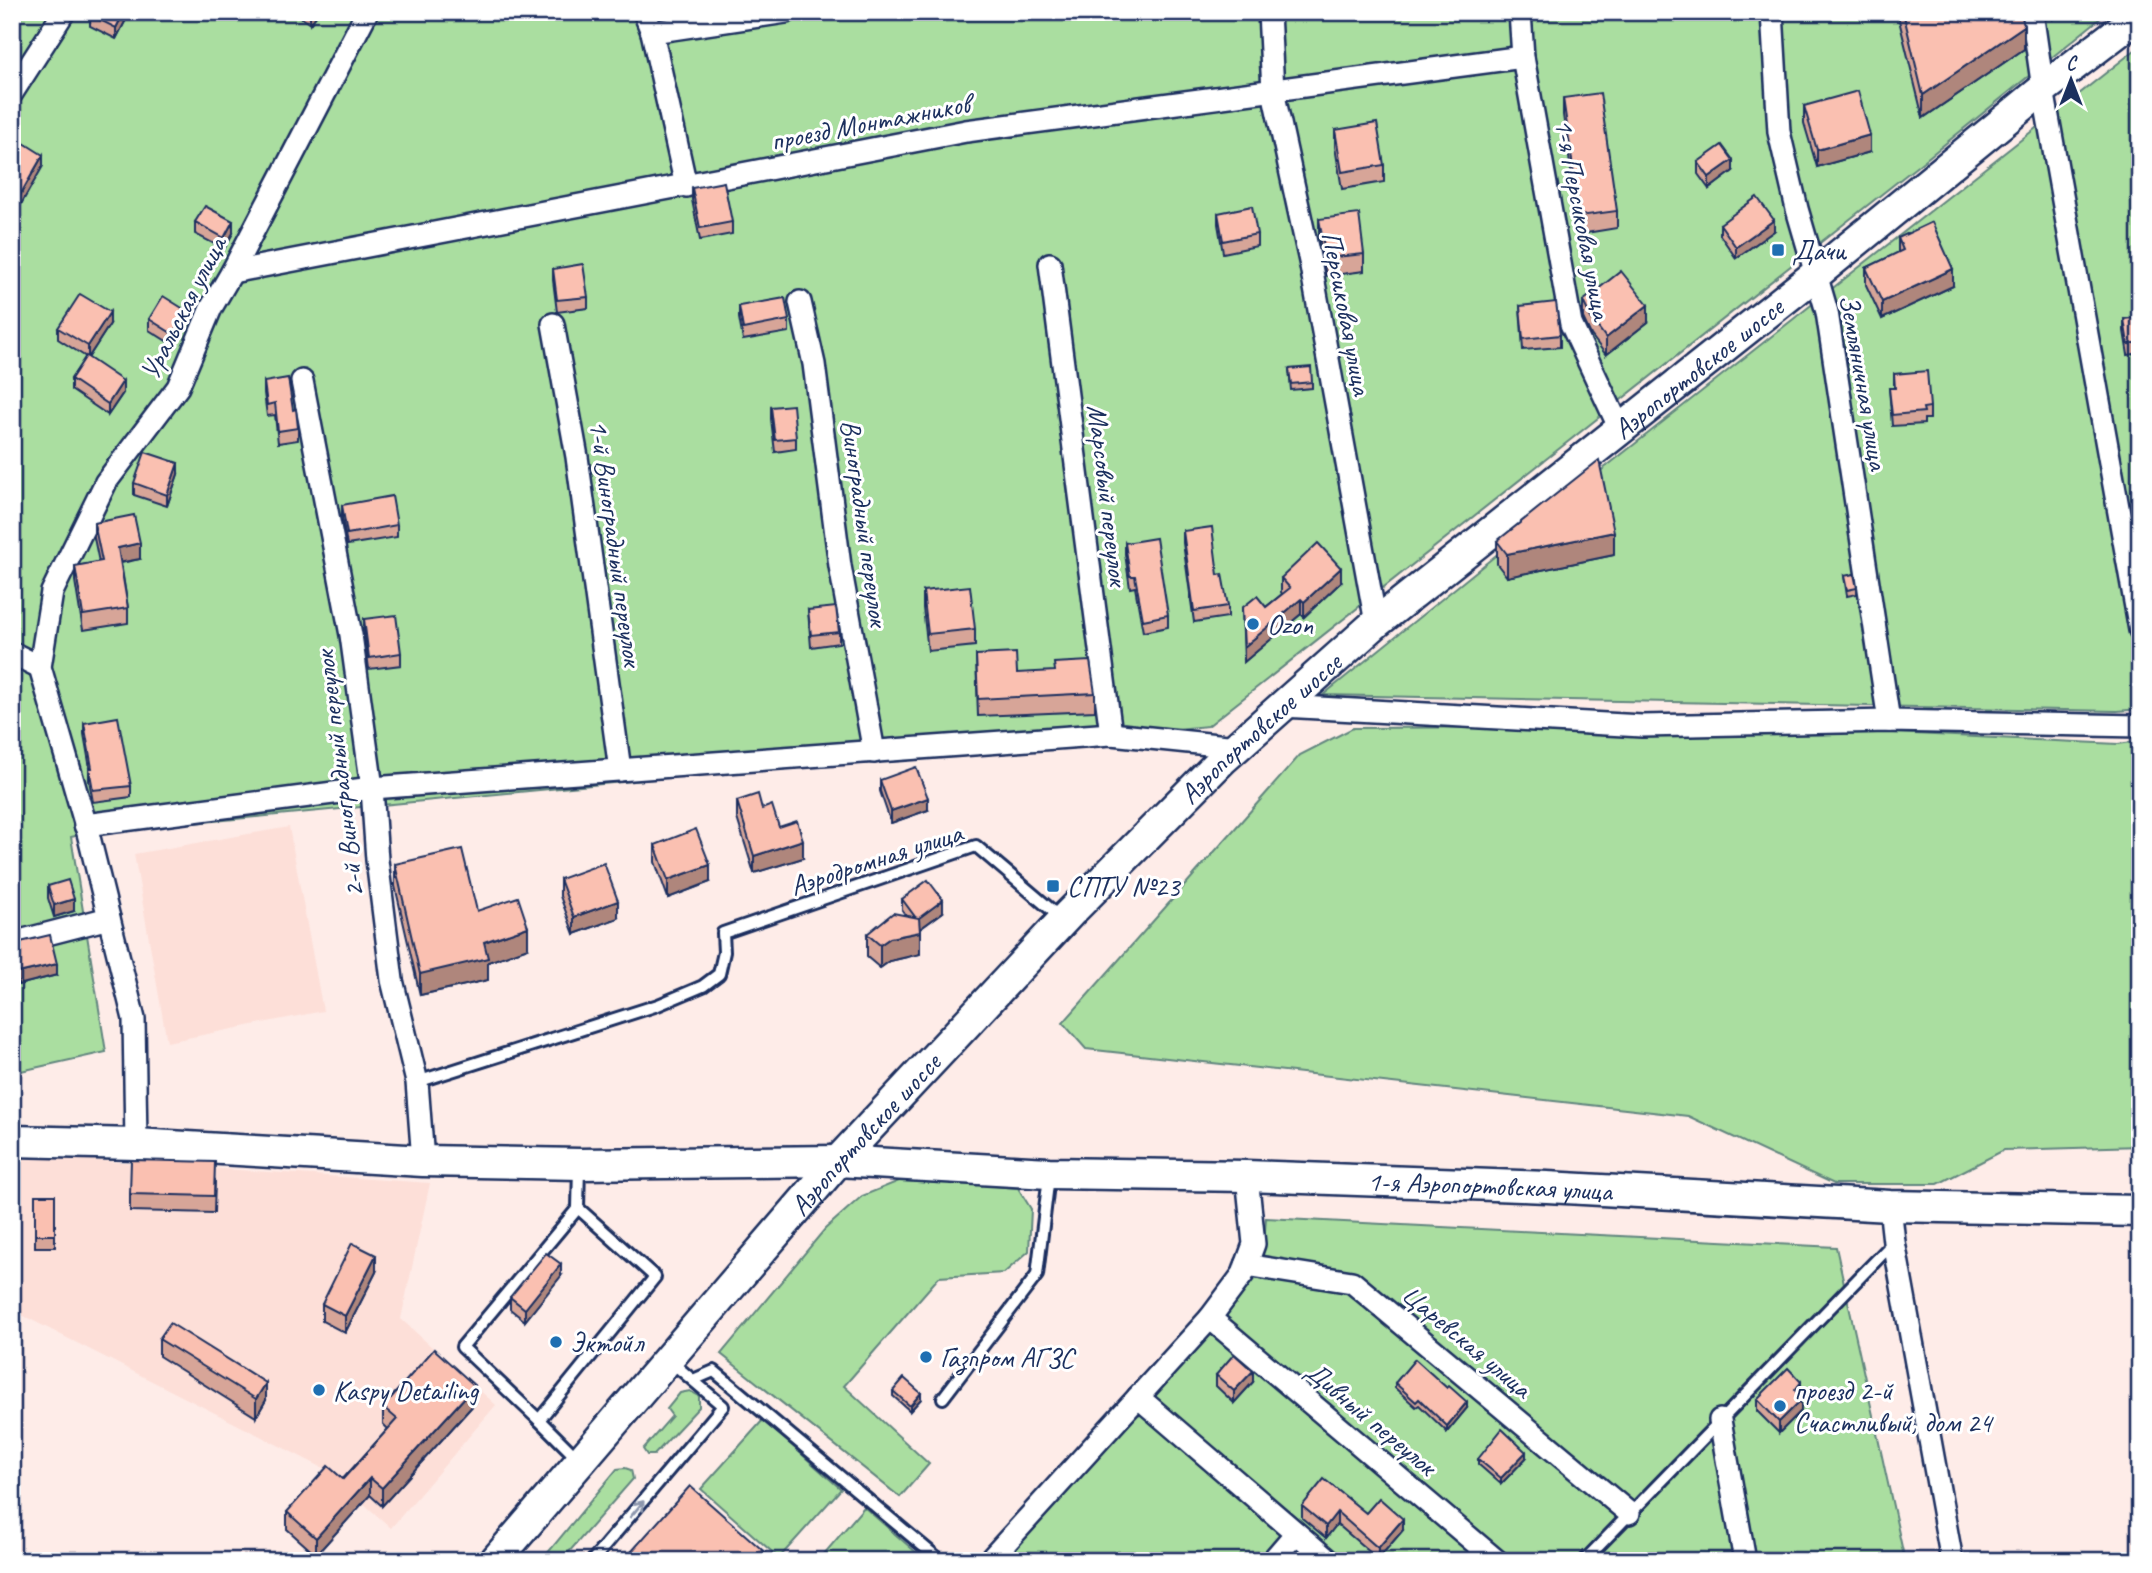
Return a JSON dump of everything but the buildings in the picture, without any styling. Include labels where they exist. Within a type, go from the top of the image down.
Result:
[{"type":"main road","name":"Аэропортовское шоссе","points":[[496,1561],[838,1161],[1063,920],[1237,747],[1376,623],[1815,275],[2043,89],[2140,15]]},
{"type":"main road","name":"1-я Аэропортовская улица","points":[[12,1141],[136,1144],[423,1161],[580,1164],[838,1161],[1049,1173],[1247,1176],[1547,1187],[1890,1206],[2140,1211]]},
{"type":"street","points":[[12,93],[64,12]]},
{"type":"street","name":"Уральская улица","points":[[40,667],[52,592],[106,482],[178,387],[211,308],[367,12]]},
{"type":"street","points":[[686,186],[648,22],[786,12]]},
{"type":"street","name":"Персиковая улица","points":[[1269,12],[1273,92],[1311,266],[1376,623]]},
{"type":"street","name":"1-я Персиковая улица","points":[[1520,12],[1523,57],[1571,324],[1620,429]]},
{"type":"street","points":[[2032,12],[2043,89],[2140,630]]},
{"type":"street","name":"Земляничная улица","points":[[1775,13],[1779,132],[1827,312],[1889,721]]},
{"type":"street","name":"проезд Монтажников","points":[[232,272],[966,131],[1523,57]]},
{"type":"street","name":"Марсовый переулок","points":[[1050,264],[1111,734]]},
{"type":"street","name":"Виноградный переулок","points":[[800,302],[814,364],[840,566],[874,752]]},
{"type":"street","name":"1-й Виноградный переулок","points":[[553,324],[578,457],[620,770]]},
{"type":"street","name":"2-й Виноградный переулок","points":[[302,381],[351,635],[372,788],[377,860],[391,980],[416,1082],[423,1161]]},
{"type":"street","points":[[12,653],[40,667],[109,918],[134,1019],[136,1144]]},
{"type":"street","points":[[1283,706],[1642,726],[1889,721],[2140,726]]},
{"type":"street","points":[[85,825],[372,788],[1111,734],[1237,747]]},
{"type":"street","points":[[12,943],[109,918]]},
{"type":"street","points":[[989,1561],[1210,1318],[1243,1274],[1254,1244],[1247,1176]]},
{"type":"street","points":[[1890,1206],[1894,1242],[1952,1561]]},
{"type":"street","name":"Царевская улица","points":[[1246,1265],[1352,1282],[1629,1513]]},
{"type":"street","name":"Дивный переулок","points":[[1210,1318],[1497,1561]]},
{"type":"street","points":[[1138,1397],[1329,1561]]},
{"type":"street","points":[[1720,1420],[1745,1561]]},
{"type":"street","points":[[1272,1561],[1296,1533]]},
{"type":"lane","name":"Аэродромная улица","points":[[416,1082],[658,1005],[703,986],[719,974],[724,952],[723,933],[976,846],[1063,920]]},
{"type":"lane","points":[[580,1164],[578,1208],[462,1347],[581,1461]]},
{"type":"lane","points":[[943,1398],[1037,1275],[1049,1173]]},
{"type":"lane","points":[[539,1420],[655,1277],[578,1208]]},
{"type":"lane","points":[[1584,1561],[1894,1242]]},
{"type":"lane","points":[[592,1561],[723,1406],[668,1359]]},
{"type":"lane","points":[[693,1380],[714,1371],[941,1561]]},
{"type":"shaded area","points":[[289,827],[323,1011],[167,1042],[134,854]]},
{"type":"shaded area","points":[[16,1155],[430,1183],[401,1319],[496,1405],[391,1528],[325,1469],[20,1314]]},
{"type":"green space","points":[[12,12],[2108,12],[1930,156],[1208,726],[88,833],[71,837],[106,1052],[12,1073]]},
{"type":"green space","points":[[2140,46],[2140,709],[2117,711],[1323,695],[1584,484]]},
{"type":"green space","points":[[1751,726],[2118,744],[2140,741],[2140,1146],[2004,1150],[1938,1184],[1834,1184],[1688,1116],[1086,1049],[1063,1023],[1300,755],[1353,728]]},
{"type":"green space","points":[[899,1181],[939,1181],[1018,1188],[1031,1209],[1029,1251],[1004,1273],[939,1277],[844,1386],[929,1464],[900,1497],[721,1354],[825,1229],[862,1196]]},
{"type":"green space","points":[[1266,1218],[1836,1247],[1905,1561],[1004,1561],[1220,1323],[1263,1256]]},
{"type":"green space","points":[[690,1391],[699,1396],[699,1407],[654,1455],[647,1455],[643,1449],[672,1416],[667,1409],[680,1393]]},
{"type":"green space","points":[[763,1420],[841,1489],[779,1558],[701,1489]]},
{"type":"green space","points":[[617,1469],[631,1470],[633,1479],[561,1561],[541,1561]]},
{"type":"green space","points":[[864,1507],[926,1561],[818,1561]]},
{"type":"place","name":"Дачи","points":[[1778,250]]},
{"type":"place","name":"Ozon","points":[[1253,624]]},
{"type":"place","name":"СПТУ №23","points":[[1053,886]]},
{"type":"place","name":"Эктойл","points":[[556,1342]]},
{"type":"place","name":"Газпром АГЗС","points":[[926,1357]]},
{"type":"place","name":"Kaspy Detailing","points":[[319,1390]]},
{"type":"place","name":"проезд 2-й Счастливый, дом 24","points":[[1780,1406]]}]
